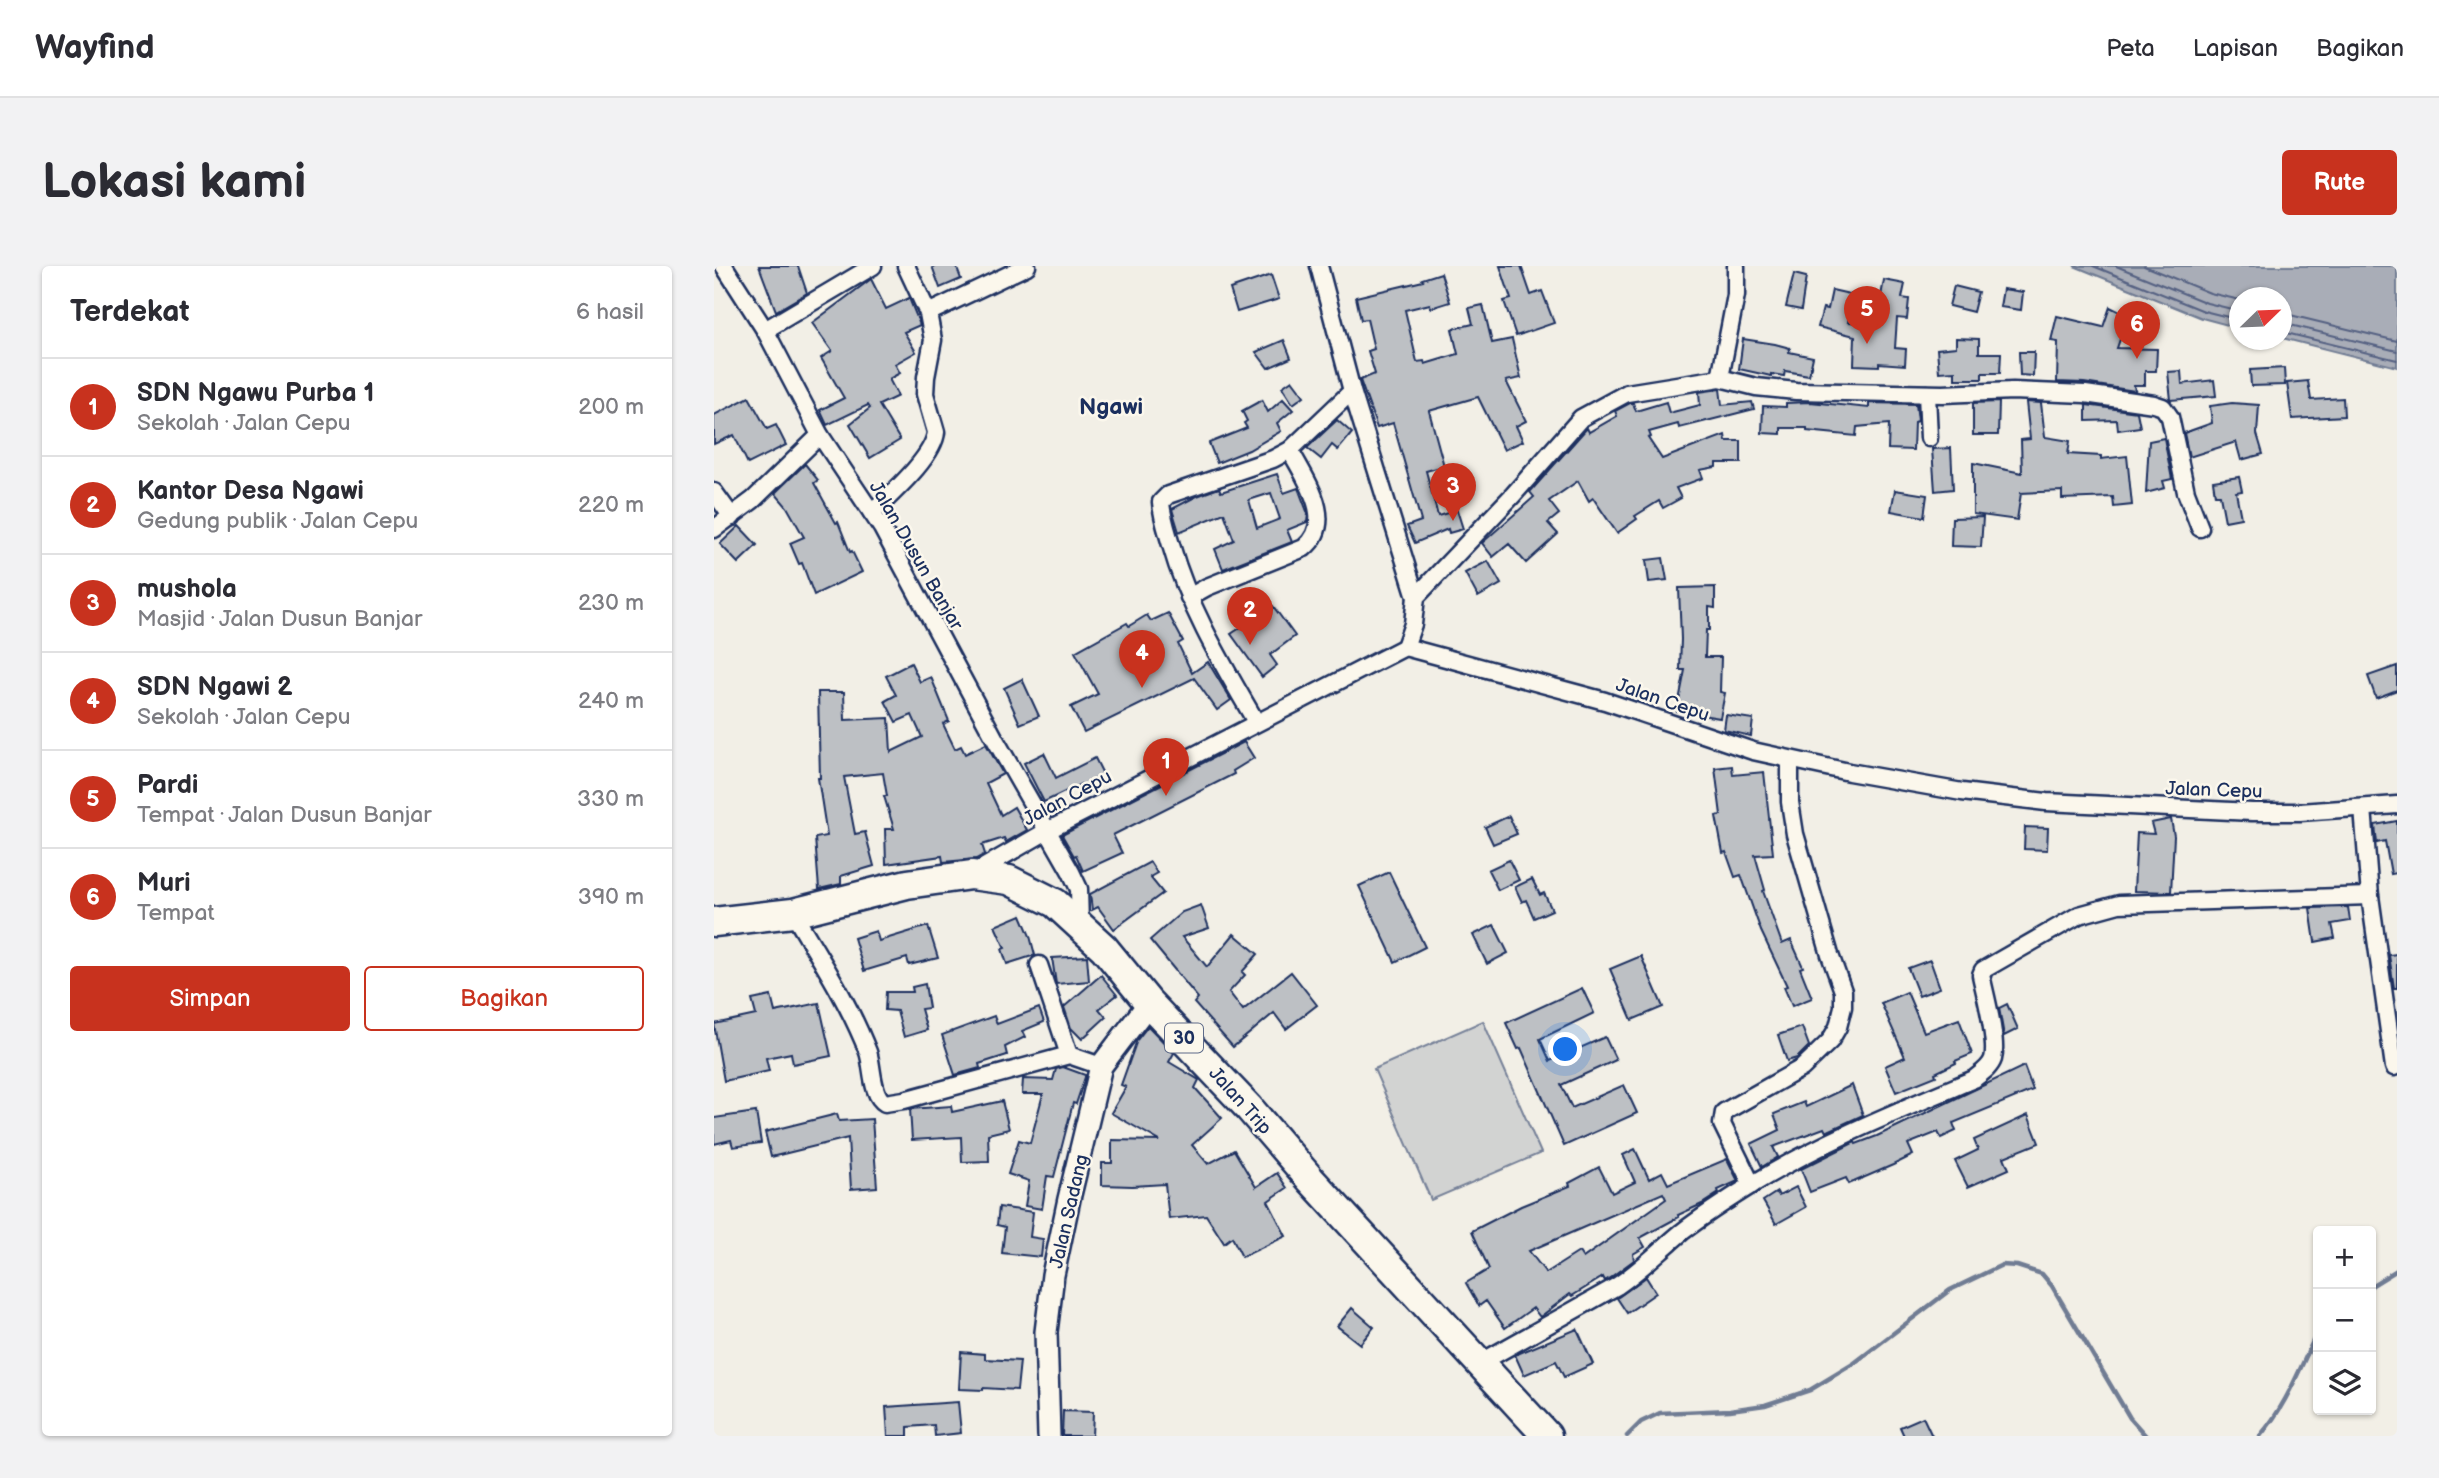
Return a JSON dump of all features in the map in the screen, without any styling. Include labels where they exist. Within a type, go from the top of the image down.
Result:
[{"type":"highway","name":"Jalan Trip","points":[[714,922],[793,913],[907,884],[971,875],[1009,880],[1039,893],[1055,903],[1104,948],[1149,1003],[1249,1108],[1311,1180],[1547,1436]]},
{"type":"main road","name":"Jalan Sadang","points":[[1049,1436],[1046,1332],[1053,1275],[1101,1066],[1149,1003]]},
{"type":"street","name":"Jalan Dusun Banjar","points":[[724,266],[765,330],[820,435],[882,528],[1079,889],[1080,925]]},
{"type":"street","points":[[765,330],[873,266]]},
{"type":"street","points":[[872,513],[925,457],[936,439],[925,394],[933,340],[928,313],[906,266]]},
{"type":"street","points":[[928,313],[1027,266]]},
{"type":"street","points":[[1319,266],[1352,391],[1416,597],[1413,624],[1405,647]]},
{"type":"street","points":[[1720,378],[1736,295],[1736,266]]},
{"type":"street","points":[[1416,597],[1513,495],[1581,418],[1627,393],[1720,378],[1756,387],[1796,391],[1927,394],[2013,391],[2085,394],[2154,404],[2163,407],[2170,417],[2186,492],[2200,528]]},
{"type":"street","points":[[1256,722],[1216,653],[1189,597],[1177,567],[1161,502],[1168,495],[1273,459],[1290,450],[1352,391]]},
{"type":"street","points":[[1927,394],[1929,438]]},
{"type":"street","points":[[714,529],[753,500],[820,435]]},
{"type":"street","points":[[1189,597],[1207,587],[1304,548],[1312,541],[1319,526],[1316,499],[1290,450]]},
{"type":"street","points":[[714,492],[732,517]]},
{"type":"street","name":"Jalan Cepu","points":[[971,875],[1047,831],[1405,647],[1605,701],[1753,751],[1962,792],[2046,802],[2252,811],[2300,812],[2397,805]]},
{"type":"street","points":[[1752,1185],[1722,1124],[1724,1112],[1802,1068],[1830,1041],[1838,1027],[1843,1007],[1843,991],[1830,956],[1795,834],[1790,802],[1790,760]]},
{"type":"street","points":[[2363,808],[2370,896],[2394,1067]]},
{"type":"street","points":[[1480,1363],[1638,1273],[1682,1232],[1752,1185],[1849,1132],[1974,1080],[1993,1059],[1992,1023],[1981,975],[1983,970],[2079,915],[2119,904],[2370,896]]},
{"type":"street","points":[[793,913],[858,1029],[870,1056],[878,1096],[885,1103],[1069,1055],[1101,1066]]},
{"type":"street","points":[[1038,965],[1069,1055]]},
{"type":"shaded area","points":[[1483,1021],[1541,1153],[1431,1200],[1374,1069]]},
{"type":"water","points":[[2074,266],[2397,266],[2397,367],[2292,341],[2292,287],[2229,287],[2229,325],[2202,318]]},
{"type":"building","points":[[759,266],[798,266],[807,293],[776,311]]},
{"type":"building","points":[[932,266],[956,266],[961,279],[940,288]]},
{"type":"building","points":[[1500,266],[1521,266],[1531,295],[1542,291],[1554,323],[1516,336],[1504,301],[1511,299]]},
{"type":"building","points":[[1441,273],[1450,302],[1431,308],[1430,304],[1405,310],[1417,362],[1424,361],[1425,364],[1458,354],[1452,329],[1473,324],[1469,308],[1483,305],[1492,343],[1512,339],[1521,378],[1506,381],[1526,421],[1516,426],[1523,441],[1504,450],[1478,397],[1429,411],[1444,466],[1426,471],[1438,516],[1457,510],[1463,529],[1449,533],[1448,529],[1415,543],[1407,526],[1421,521],[1393,423],[1377,428],[1360,380],[1375,374],[1368,351],[1374,349],[1367,319],[1361,320],[1356,297],[1423,281],[1422,279]]},
{"type":"building","points":[[1794,274],[1806,277],[1801,310],[1786,307]]},
{"type":"building","points":[[1271,275],[1279,299],[1237,312],[1230,289]]},
{"type":"building","points":[[871,279],[886,309],[909,298],[920,325],[904,332],[916,352],[895,364],[900,373],[889,379],[898,396],[879,405],[900,440],[870,458],[850,424],[870,408],[868,405],[827,425],[820,410],[844,398],[821,358],[832,351],[812,323]]},
{"type":"building","points":[[1884,280],[1905,284],[1902,298],[1909,299],[1907,319],[1897,318],[1895,348],[1906,349],[1905,365],[1854,365],[1855,336],[1818,327],[1823,308],[1828,309],[1832,290],[1854,295],[1848,322],[1875,323],[1878,296],[1881,296]]},
{"type":"building","points":[[1954,286],[1978,292],[1973,312],[1949,306]]},
{"type":"building","points":[[2003,289],[2023,292],[2021,310],[2000,307]]},
{"type":"building","points":[[2110,307],[2128,316],[2117,348],[2157,349],[2156,371],[2145,371],[2145,385],[2134,385],[2135,391],[2084,383],[2057,382],[2058,342],[2051,341],[2057,316],[2103,327]]},
{"type":"building","points":[[1956,338],[1979,339],[1979,353],[2001,353],[2000,373],[1982,373],[1982,379],[1955,379],[1955,371],[1939,372],[1937,349],[1956,347]]},
{"type":"building","points":[[1743,339],[1775,344],[1790,348],[1789,352],[1813,357],[1809,375],[1785,371],[1784,376],[1771,376],[1739,369]]},
{"type":"building","points":[[1284,340],[1291,358],[1268,368],[1256,352]]},
{"type":"building","points":[[2019,352],[2034,352],[2033,376],[2020,375]]},
{"type":"building","points":[[2284,368],[2285,385],[2251,386],[2250,370]]},
{"type":"building","points":[[2181,371],[2182,384],[2214,380],[2216,396],[2171,400],[2168,372]]},
{"type":"building","points":[[1292,380],[1304,396],[1293,404],[1282,387]]},
{"type":"building","points":[[2308,381],[2311,400],[2343,398],[2344,416],[2292,419],[2287,383]]},
{"type":"building","points":[[1720,389],[1722,405],[1752,402],[1754,409],[1679,428],[1678,424],[1649,432],[1651,437],[1648,438],[1662,459],[1725,435],[1726,441],[1741,441],[1741,463],[1716,463],[1716,467],[1700,470],[1703,478],[1676,488],[1681,498],[1663,508],[1659,501],[1635,516],[1637,519],[1617,533],[1593,498],[1589,501],[1578,481],[1549,501],[1559,514],[1548,523],[1558,534],[1526,563],[1509,544],[1493,557],[1482,543],[1534,497],[1530,492],[1587,428],[1589,432],[1617,416],[1615,411],[1630,403],[1633,403],[1636,411],[1666,402],[1669,413],[1700,405],[1699,392]]},
{"type":"building","points":[[749,397],[767,429],[776,425],[786,445],[748,464],[734,435],[714,444],[714,415]]},
{"type":"building","points":[[1283,399],[1293,410],[1277,423],[1281,431],[1249,450],[1217,463],[1209,443],[1247,428],[1242,411],[1262,400],[1268,412]]},
{"type":"building","points":[[1810,402],[1869,408],[1869,403],[1916,404],[1918,421],[1914,422],[1913,450],[1888,449],[1889,424],[1857,427],[1856,436],[1807,431],[1807,428],[1781,428],[1781,434],[1762,433],[1763,406],[1786,407],[1786,403]]},
{"type":"building","points":[[1999,402],[1998,435],[1973,435],[1973,403]]},
{"type":"building","points":[[2026,402],[2041,403],[2045,437],[2070,441],[2068,454],[2101,456],[2101,459],[2127,456],[2132,505],[2114,507],[2113,497],[2062,499],[2062,491],[2021,493],[2017,520],[1973,514],[1973,463],[2022,473],[2021,440],[2030,439]]},
{"type":"building","points":[[2232,403],[2259,405],[2257,434],[2263,454],[2241,460],[2236,442],[2189,457],[2184,433],[2212,423],[2210,406]]},
{"type":"building","points":[[2086,405],[2137,412],[2140,427],[2118,430],[2117,420],[2086,421]]},
{"type":"building","points":[[1337,420],[1352,433],[1338,450],[1332,445],[1321,459],[1307,448]]},
{"type":"building","points":[[2164,438],[2172,479],[2163,481],[2165,488],[2146,493],[2149,441]]},
{"type":"building","points":[[1951,448],[1953,489],[1935,491],[1932,449]]},
{"type":"building","points":[[805,464],[818,480],[814,483],[836,523],[838,522],[850,552],[852,551],[862,572],[814,595],[802,563],[799,564],[790,543],[804,537],[787,507],[775,493]]},
{"type":"building","points":[[1277,474],[1284,493],[1298,488],[1308,514],[1307,522],[1287,530],[1292,542],[1223,569],[1215,549],[1234,540],[1224,513],[1179,532],[1172,509],[1219,488],[1221,492]],"holes":[[[1271,493],[1280,519],[1257,528],[1249,500]]]},
{"type":"building","points":[[2239,477],[2242,491],[2236,492],[2241,518],[2225,521],[2220,495],[2215,495],[2213,481]]},
{"type":"building","points":[[1895,490],[1927,495],[1924,517],[1891,511]]},
{"type":"building","points":[[1983,517],[1981,547],[1951,546],[1952,518]]},
{"type":"building","points":[[739,526],[757,545],[738,563],[720,544]]},
{"type":"building","points":[[1663,558],[1667,580],[1649,582],[1646,560]]},
{"type":"building","points":[[1488,561],[1501,584],[1478,597],[1465,573]]},
{"type":"building","points":[[1715,587],[1715,608],[1709,607],[1705,657],[1721,657],[1720,692],[1725,693],[1720,718],[1677,711],[1685,670],[1680,670],[1679,588]]},
{"type":"building","points":[[1273,606],[1295,636],[1270,655],[1277,665],[1262,677],[1231,634]]},
{"type":"building","points":[[1168,613],[1183,641],[1178,644],[1192,673],[1208,662],[1231,700],[1217,710],[1194,678],[1084,732],[1071,707],[1098,694],[1075,652],[1127,623],[1129,626],[1147,615],[1151,621]]},
{"type":"building","points":[[911,663],[920,682],[931,677],[949,721],[943,724],[955,749],[961,746],[965,754],[986,744],[1003,774],[986,783],[1001,815],[1014,807],[1027,830],[1006,842],[1004,838],[982,845],[985,854],[976,859],[943,862],[942,856],[886,864],[885,829],[894,829],[884,796],[887,796],[883,773],[844,777],[855,834],[865,832],[874,866],[841,876],[841,884],[819,889],[815,838],[827,836],[818,778],[818,692],[844,692],[845,720],[889,718],[891,752],[922,737],[912,715],[896,722],[885,701],[896,695],[886,676]]},
{"type":"building","points":[[2397,666],[2397,690],[2376,698],[2368,676]]},
{"type":"building","points":[[1022,679],[1039,716],[1020,724],[1004,688]]},
{"type":"building","points":[[1726,715],[1753,719],[1751,736],[1724,730]]},
{"type":"building","points":[[1244,742],[1254,758],[1233,771],[1234,774],[1113,835],[1122,853],[1083,871],[1062,835]]},
{"type":"building","points":[[1044,753],[1056,778],[1095,758],[1106,780],[1085,790],[1081,784],[1044,802],[1024,763]]},
{"type":"building","points":[[1732,766],[1733,775],[1764,772],[1773,854],[1755,855],[1765,890],[1763,891],[1782,944],[1791,940],[1812,998],[1792,1006],[1784,987],[1787,986],[1761,931],[1741,875],[1735,877],[1726,852],[1723,853],[1716,816],[1721,815],[1715,768]]},
{"type":"building","points":[[1509,816],[1517,834],[1493,844],[1485,827]]},
{"type":"building","points":[[2171,819],[2174,836],[2171,892],[2134,891],[2137,833],[2154,834],[2151,823]]},
{"type":"building","points":[[2397,821],[2397,873],[2391,874],[2385,841],[2377,843],[2375,825]]},
{"type":"building","points":[[2025,827],[2048,828],[2047,850],[2024,849]]},
{"type":"building","points":[[1509,860],[1519,880],[1498,890],[1488,870]]},
{"type":"building","points":[[1150,862],[1157,873],[1150,877],[1163,893],[1114,929],[1098,907],[1092,910],[1090,894]]},
{"type":"building","points":[[1389,872],[1425,947],[1395,962],[1359,886]]},
{"type":"building","points":[[1532,879],[1540,895],[1544,893],[1552,910],[1534,918],[1526,900],[1522,902],[1515,887]]},
{"type":"building","points":[[1201,905],[1209,928],[1182,937],[1207,967],[1234,934],[1258,954],[1242,972],[1245,975],[1229,992],[1243,1010],[1291,972],[1317,1005],[1286,1029],[1274,1013],[1233,1047],[1194,1003],[1198,998],[1150,940],[1182,912]]},
{"type":"building","points":[[2348,907],[2350,921],[2332,924],[2335,938],[2315,942],[2310,908]]},
{"type":"building","points":[[1021,915],[1035,955],[1007,964],[1002,949],[1005,948],[995,926]]},
{"type":"building","points":[[1494,925],[1508,953],[1487,964],[1473,935]]},
{"type":"building","points":[[928,926],[938,958],[909,965],[907,958],[864,971],[854,938],[876,931],[879,941]]},
{"type":"building","points":[[2397,954],[2397,988],[2394,988],[2389,955]]},
{"type":"building","points":[[1087,956],[1089,981],[1056,984],[1052,958]]},
{"type":"building","points":[[1641,956],[1663,1007],[1632,1020],[1610,969]]},
{"type":"building","points":[[1930,960],[1940,988],[1919,996],[1908,968]]},
{"type":"building","points":[[1101,975],[1117,995],[1099,1009],[1106,1017],[1082,1039],[1071,1028],[1064,1007]]},
{"type":"building","points":[[925,984],[929,1008],[921,1009],[927,1030],[904,1037],[897,1011],[885,1010],[886,992],[913,992],[912,987]]},
{"type":"building","points":[[1582,988],[1594,1013],[1540,1039],[1550,1061],[1605,1037],[1616,1060],[1561,1085],[1572,1108],[1624,1085],[1637,1113],[1564,1146],[1521,1048],[1518,1049],[1506,1023]]},
{"type":"building","points":[[1907,992],[1924,1032],[1959,1019],[1972,1054],[1935,1073],[1936,1076],[1896,1092],[1885,1066],[1905,1057],[1881,1003]]},
{"type":"building","points":[[771,996],[775,1012],[819,1003],[831,1056],[793,1064],[791,1053],[766,1058],[769,1071],[724,1081],[714,1024],[756,1015],[752,1000]]},
{"type":"building","points":[[2007,1004],[2018,1029],[2004,1036],[1999,1008]]},
{"type":"building","points":[[1039,1008],[1044,1022],[1022,1031],[1025,1037],[1005,1047],[1007,1055],[979,1064],[980,1068],[955,1075],[942,1035],[994,1016],[997,1024]]},
{"type":"building","points":[[1148,1026],[1174,1053],[1169,1062],[1199,1080],[1195,1088],[1222,1118],[1192,1145],[1208,1164],[1234,1150],[1256,1187],[1277,1173],[1287,1188],[1268,1201],[1286,1236],[1242,1257],[1232,1237],[1224,1243],[1206,1215],[1169,1219],[1165,1184],[1102,1185],[1102,1163],[1112,1163],[1112,1140],[1160,1141],[1111,1113],[1126,1087],[1121,1085],[1137,1040]]},
{"type":"building","points":[[1802,1027],[1809,1046],[1797,1058],[1787,1061],[1778,1035]]},
{"type":"building","points":[[2024,1066],[2033,1090],[1953,1123],[1956,1131],[1941,1138],[1938,1132],[1908,1144],[1913,1155],[1893,1165],[1849,1184],[1846,1178],[1810,1192],[1801,1169]]},
{"type":"building","points":[[1063,1067],[1085,1077],[1076,1104],[1073,1103],[1054,1177],[1047,1176],[1042,1209],[1025,1206],[1029,1181],[1008,1174],[1019,1140],[1030,1143],[1043,1094],[1022,1094],[1023,1079],[1053,1080],[1056,1069]]},
{"type":"building","points":[[1852,1085],[1863,1115],[1826,1132],[1824,1128],[1773,1147],[1778,1157],[1762,1167],[1751,1144],[1780,1130],[1774,1114],[1804,1102],[1806,1107]]},
{"type":"building","points":[[1002,1101],[1009,1129],[988,1134],[989,1161],[962,1162],[961,1137],[912,1140],[910,1109],[951,1106],[952,1112]]},
{"type":"building","points":[[756,1112],[761,1143],[733,1147],[731,1140],[714,1144],[714,1118]]},
{"type":"building","points":[[837,1114],[839,1121],[872,1119],[877,1187],[851,1189],[848,1138],[771,1157],[765,1132]]},
{"type":"building","points":[[2028,1115],[2039,1143],[2004,1157],[2009,1169],[1968,1187],[1955,1161],[1978,1150],[1974,1140]]},
{"type":"building","points":[[1635,1149],[1649,1179],[1662,1172],[1668,1184],[1727,1159],[1738,1181],[1718,1190],[1719,1193],[1702,1204],[1640,1238],[1645,1247],[1633,1254],[1634,1260],[1605,1281],[1603,1277],[1572,1296],[1570,1294],[1540,1317],[1533,1308],[1505,1328],[1486,1301],[1479,1306],[1466,1283],[1489,1269],[1472,1231],[1521,1206],[1570,1186],[1569,1183],[1599,1167],[1612,1193],[1635,1182],[1623,1155]],"holes":[[[1663,1193],[1666,1199],[1583,1258],[1579,1252],[1546,1273],[1529,1251]]]},
{"type":"building","points":[[1796,1187],[1806,1207],[1776,1224],[1763,1201],[1777,1192],[1779,1196]]},
{"type":"building","points":[[999,1207],[1033,1212],[1030,1237],[1043,1239],[1041,1257],[1002,1253],[1005,1227],[997,1225]]},
{"type":"building","points":[[1646,1277],[1656,1293],[1627,1313],[1617,1298]]},
{"type":"building","points":[[1352,1308],[1374,1327],[1360,1344],[1337,1326]]},
{"type":"building","points":[[1577,1329],[1593,1364],[1564,1377],[1556,1361],[1524,1375],[1515,1355]]},
{"type":"building","points":[[961,1352],[985,1354],[985,1359],[1020,1361],[1017,1390],[959,1389]]},
{"type":"building","points":[[958,1402],[961,1433],[935,1436],[934,1425],[908,1427],[908,1436],[888,1436],[886,1407]]},
{"type":"building","points":[[1063,1411],[1093,1412],[1092,1436],[1062,1436]]},
{"type":"building","points":[[1923,1417],[1932,1436],[1904,1436],[1900,1427]]},
{"type":"waterway","points":[[1627,1436],[1641,1422],[1660,1413],[1730,1410],[1765,1405],[1810,1390],[1853,1364],[1950,1290],[2002,1265],[2017,1266],[2042,1274],[2052,1286],[2130,1418],[2146,1436]]},
{"type":"waterway","points":[[2376,1283],[2397,1270]]},
{"type":"waterway","points":[[2260,1436],[2285,1399],[2313,1341]]},
{"type":"place","name":"Pardi","points":[[1867,344]]},
{"type":"place","name":"Muri","points":[[2137,359]]},
{"type":"place","name":"mushola","points":[[1453,521]]},
{"type":"place","name":"Kantor Desa Ngawi","points":[[1250,645]]},
{"type":"place","name":"SDN Ngawi 2","points":[[1142,688]]},
{"type":"place","name":"SDN Ngawu Purba 1","points":[[1166,796]]},
{"type":"district","name":"Ngawi","points":[[1111,406]]}]
